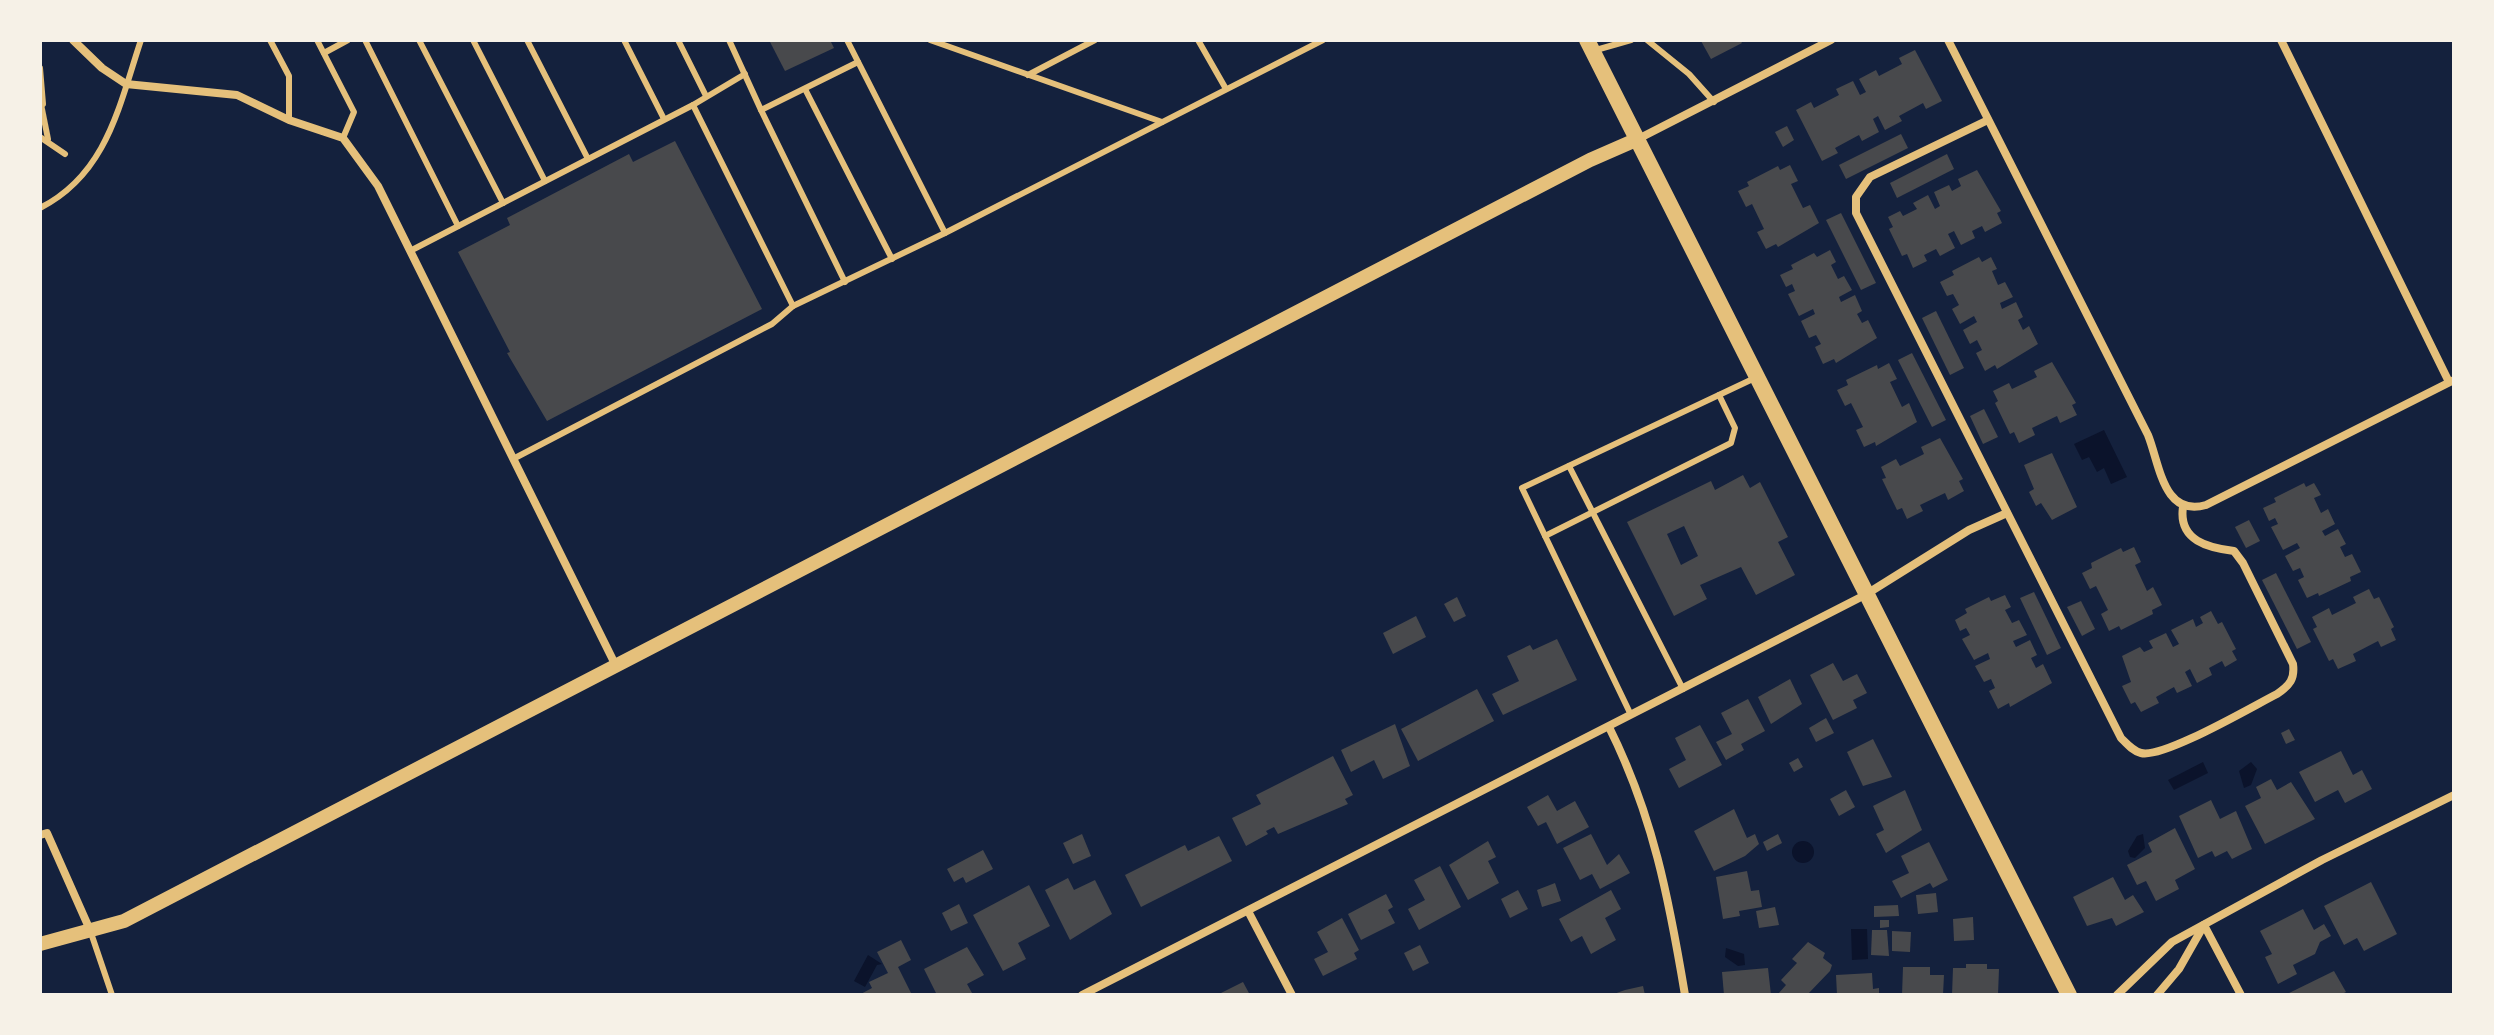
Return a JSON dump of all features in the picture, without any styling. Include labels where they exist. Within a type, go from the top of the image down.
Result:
[{"type":"main road","points":[[1590,45],[2069,995]]},
{"type":"street","points":[[73,40],[102,68],[126,84],[237,95],[289,120],[343,138],[378,186],[615,664]]},
{"type":"street","points":[[1948,40],[2148,435],[2168,492],[2183,507],[2206,505],[2452,381],[2281,40]]},
{"type":"street","points":[[40,944],[124,921],[1590,160],[1714,102],[1827,41]]},
{"type":"street","points":[[1988,120],[1870,177],[1856,197],[1856,213],[2121,738],[2140,753],[2151,754],[2176,745],[2277,694],[2289,686],[2294,676],[2293,664],[2243,563],[2234,551],[2206,548],[2195,541],[2182,515],[2183,507]]},
{"type":"street","points":[[1082,995],[1865,595],[1969,530],[2007,513]]},
{"type":"street","points":[[1609,727],[1635,779],[1647,815],[1670,906],[1685,995]]},
{"type":"street","points":[[2117,995],[2156,954],[2204,925],[2322,860],[2454,795]]},
{"type":"street","points":[[40,835],[47,833],[90,930]]},
{"type":"street","points":[[1248,911],[1292,995]]},
{"type":"street","points":[[2157,995],[2179,969],[2204,925]]},
{"type":"street","points":[[2204,925],[2241,995]]},
{"type":"lane","points":[[40,208],[72,189],[84,175],[117,116],[141,40]]},
{"type":"lane","points":[[270,40],[289,76],[289,120]]},
{"type":"lane","points":[[317,40],[354,112],[343,138]]},
{"type":"lane","points":[[324,53],[348,40]]},
{"type":"lane","points":[[365,40],[458,226]]},
{"type":"lane","points":[[419,40],[503,203]]},
{"type":"lane","points":[[473,40],[545,181]]},
{"type":"lane","points":[[527,40],[588,159]]},
{"type":"lane","points":[[624,40],[664,119]]},
{"type":"lane","points":[[678,40],[706,96]]},
{"type":"lane","points":[[729,40],[845,282]]},
{"type":"lane","points":[[847,40],[945,233]]},
{"type":"lane","points":[[930,40],[1162,122]]},
{"type":"lane","points":[[1028,75],[1095,40]]},
{"type":"lane","points":[[1198,40],[1226,89]]},
{"type":"lane","points":[[513,459],[772,324],[793,306],[945,233],[1323,40]]},
{"type":"lane","points":[[1590,45],[1631,40]]},
{"type":"lane","points":[[1647,40],[1689,74],[1714,102]]},
{"type":"lane","points":[[761,110],[858,62]]},
{"type":"lane","points":[[40,68],[44,138],[65,154]]},
{"type":"lane","points":[[410,251],[693,105],[745,74]]},
{"type":"lane","points":[[805,89],[892,259]]},
{"type":"lane","points":[[693,105],[793,306]]},
{"type":"lane","points":[[1631,715],[1522,488],[1757,377]]},
{"type":"lane","points":[[1545,536],[1731,443],[1735,428],[1719,395]]},
{"type":"lane","points":[[1569,466],[1683,689]]},
{"type":"lane","points":[[90,930],[112,995]]},
{"type":"water","points":[[2104,430],[2127,477],[2111,484],[2104,468],[2097,472],[2089,457],[2082,460],[2074,444]]},
{"type":"water","points":[[2203,762],[2208,773],[2174,790],[2168,780]]},
{"type":"water","points":[[2251,762],[2257,769],[2251,785],[2244,788],[2239,771]]},
{"type":"water","points":[[2143,834],[2145,848],[2135,858],[2130,857],[2128,851],[2137,836]]},
{"type":"water","points":[[1803,841],[1811,844],[1814,852],[1811,860],[1803,863],[1795,860],[1792,852],[1795,844]]},
{"type":"water","points":[[1851,929],[1867,929],[1868,959],[1852,960]]},
{"type":"water","points":[[1726,948],[1744,954],[1745,965],[1738,966],[1725,957]]},
{"type":"water","points":[[868,955],[882,964],[877,965],[865,987],[854,981]]},
{"type":"building","points":[[769,40],[830,40],[834,48],[785,71]]},
{"type":"building","points":[[1740,40],[1742,43],[1711,59],[1701,41]]},
{"type":"building","points":[[1915,50],[1942,101],[1926,109],[1923,103],[1899,116],[1902,121],[1885,130],[1878,116],[1873,119],[1879,132],[1862,141],[1859,135],[1835,148],[1838,153],[1822,161],[1796,110],[1811,102],[1814,108],[1839,95],[1836,89],[1853,81],[1860,95],[1866,92],[1859,79],[1876,70],[1879,76],[1902,64],[1899,58]]},
{"type":"building","points":[[1787,126],[1794,140],[1783,147],[1775,132]]},
{"type":"building","points":[[1901,134],[1908,148],[1846,179],[1839,165]]},
{"type":"building","points":[[675,141],[762,309],[547,421],[507,353],[510,352],[458,252],[510,225],[507,218],[629,154],[633,162]]},
{"type":"building","points":[[1947,154],[1954,169],[1897,198],[1890,183]]},
{"type":"building","points":[[1790,165],[1798,181],[1791,184],[1803,208],[1810,205],[1819,223],[1778,247],[1776,244],[1766,249],[1757,232],[1764,229],[1752,204],[1746,207],[1738,191],[1749,186],[1747,182],[1778,166],[1780,170]]},
{"type":"building","points":[[1977,170],[2001,211],[1997,213],[2002,223],[1985,232],[1982,226],[1972,231],[1975,238],[1961,245],[1954,231],[1948,234],[1955,248],[1940,256],[1936,249],[1924,255],[1927,261],[1913,268],[1907,254],[1902,256],[1889,229],[1893,227],[1888,217],[1900,211],[1903,216],[1917,209],[1913,203],[1928,195],[1935,209],[1940,206],[1934,192],[1949,185],[1952,191],[1961,186],[1958,179]]},
{"type":"building","points":[[1841,213],[1876,283],[1861,290],[1826,220]]},
{"type":"building","points":[[1830,250],[1836,262],[1831,265],[1838,279],[1844,276],[1852,290],[1839,297],[1841,302],[1855,295],[1862,311],[1857,314],[1862,323],[1868,320],[1877,338],[1836,363],[1834,359],[1823,364],[1815,347],[1821,344],[1816,335],[1809,338],[1801,321],[1815,314],[1813,309],[1799,316],[1788,294],[1795,291],[1792,284],[1786,287],[1780,275],[1793,269],[1791,265],[1814,253],[1817,257]]},
{"type":"building","points":[[1979,257],[1982,262],[1991,257],[1997,269],[1992,271],[1998,285],[2005,282],[2013,297],[2000,303],[2002,309],[2016,302],[2023,317],[2018,320],[2023,330],[2029,326],[2038,344],[1997,369],[1995,365],[1985,371],[1976,353],[1982,350],[1977,340],[1970,344],[1963,330],[1977,322],[1974,316],[1960,324],[1952,309],[1959,305],[1953,294],[1947,296],[1940,282],[1954,275],[1952,271]]},
{"type":"building","points":[[1936,311],[1964,368],[1950,375],[1922,318]]},
{"type":"building","points":[[1912,353],[1946,420],[1932,427],[1898,360]]},
{"type":"building","points":[[2052,362],[2076,403],[2072,405],[2077,415],[2060,423],[2057,416],[2032,428],[2035,435],[2019,443],[2014,432],[2010,434],[1995,403],[1998,401],[1993,391],[2009,383],[2012,389],[2037,377],[2034,371]]},
{"type":"building","points":[[1889,363],[1897,379],[1890,382],[1902,407],[1909,403],[1917,422],[1876,446],[1875,442],[1864,447],[1856,430],[1863,427],[1851,403],[1845,406],[1837,390],[1848,385],[1846,380],[1877,365],[1878,369]]},
{"type":"building","points":[[1984,409],[1998,437],[1983,444],[1970,416]]},
{"type":"building","points":[[1940,438],[1963,479],[1959,481],[1964,491],[1948,500],[1945,493],[1920,505],[1923,511],[1907,519],[1902,508],[1897,510],[1882,479],[1886,478],[1881,467],[1896,459],[1900,466],[1924,454],[1921,447]]},
{"type":"building","points":[[2052,453],[2077,507],[2052,520],[2041,503],[2036,506],[2029,492],[2034,489],[2024,465]]},
{"type":"building","points":[[1743,475],[1750,488],[1760,482],[1788,537],[1778,542],[1795,575],[1756,595],[1741,567],[1700,585],[1707,599],[1674,616],[1627,522],[1711,481],[1715,490]],"holes":[[[1684,526],[1698,556],[1681,565],[1667,534]]]},
{"type":"building","points":[[2304,483],[2306,487],[2314,483],[2321,495],[2314,498],[2321,513],[2328,509],[2335,524],[2322,531],[2325,536],[2338,529],[2346,544],[2340,547],[2345,557],[2352,554],[2361,572],[2350,577],[2351,581],[2319,596],[2318,593],[2307,598],[2298,580],[2304,577],[2300,568],[2293,571],[2285,556],[2300,548],[2297,543],[2283,550],[2271,527],[2278,524],[2275,518],[2269,521],[2263,508],[2276,502],[2274,498]]},
{"type":"building","points":[[2249,520],[2260,541],[2246,548],[2235,527]]},
{"type":"building","points":[[2134,547],[2141,562],[2135,565],[2147,591],[2153,587],[2162,605],[2152,610],[2153,614],[2121,630],[2119,626],[2109,631],[2101,614],[2108,610],[2096,586],[2090,589],[2082,573],[2092,568],[2091,563],[2121,548],[2123,552]]},
{"type":"building","points":[[2276,573],[2311,642],[2297,649],[2262,580]]},
{"type":"building","points":[[2369,589],[2374,599],[2379,597],[2394,627],[2391,629],[2396,640],[2381,647],[2378,641],[2353,654],[2356,661],[2338,669],[2333,659],[2329,661],[2313,629],[2317,627],[2312,617],[2329,608],[2332,615],[2356,603],[2353,597]]},
{"type":"building","points":[[2034,592],[2061,648],[2047,655],[2020,598]]},
{"type":"building","points":[[2005,595],[2011,607],[2005,610],[2012,623],[2019,620],[2027,635],[2013,641],[2016,647],[2030,640],[2037,655],[2031,658],[2036,668],[2043,664],[2052,683],[2010,707],[2009,703],[1998,709],[1989,691],[1995,688],[1991,679],[1984,682],[1975,666],[1990,659],[1988,653],[1974,660],[1962,639],[1970,635],[1966,628],[1960,631],[1955,620],[1967,613],[1965,609],[1989,597],[1991,601]]},
{"type":"building","points":[[1457,597],[1466,616],[1454,622],[1444,604]]},
{"type":"building","points":[[2081,601],[2095,629],[2082,636],[2067,607]]},
{"type":"building","points":[[2211,611],[2218,624],[2222,622],[2236,649],[2232,651],[2237,660],[2225,667],[2222,661],[2209,668],[2212,675],[2197,683],[2190,669],[2185,672],[2192,686],[2177,693],[2174,687],[2156,697],[2159,703],[2141,712],[2135,702],[2131,704],[2122,686],[2131,682],[2122,656],[2140,647],[2144,652],[2153,648],[2149,641],[2166,633],[2173,647],[2179,644],[2171,630],[2193,619],[2196,627],[2203,623],[2200,617]]},
{"type":"building","points":[[1416,616],[1426,637],[1393,654],[1383,633]]},
{"type":"building","points":[[1557,639],[1577,680],[1503,715],[1492,694],[1519,681],[1507,656],[1530,645],[1533,650]]},
{"type":"building","points":[[1833,663],[1843,681],[1857,674],[1867,693],[1853,700],[1857,708],[1833,720],[1810,675]]},
{"type":"building","points":[[1790,679],[1802,704],[1771,724],[1758,697]]},
{"type":"building","points":[[1477,689],[1494,721],[1418,761],[1401,729]]},
{"type":"building","points":[[1748,699],[1765,731],[1741,744],[1744,750],[1726,760],[1716,742],[1732,734],[1721,713]]},
{"type":"building","points":[[1826,718],[1834,733],[1816,742],[1809,728]]},
{"type":"building","points":[[1395,724],[1410,766],[1383,779],[1374,760],[1351,772],[1341,750]]},
{"type":"building","points":[[1700,725],[1722,765],[1679,788],[1669,769],[1686,760],[1675,738]]},
{"type":"building","points":[[2289,729],[2295,740],[2286,744],[2281,733]]},
{"type":"building","points":[[1873,739],[1892,777],[1863,786],[1847,752]]},
{"type":"building","points":[[2341,751],[2353,775],[2362,770],[2372,789],[2345,803],[2338,790],[2315,802],[2299,772]]},
{"type":"building","points":[[1333,756],[1353,795],[1345,799],[1348,804],[1278,834],[1274,827],[1266,831],[1268,834],[1246,846],[1232,818],[1261,804],[1256,795]]},
{"type":"building","points":[[1798,758],[1803,767],[1794,772],[1789,763]]},
{"type":"building","points":[[2271,779],[2277,790],[2291,782],[2315,819],[2265,844],[2245,806],[2261,798],[2256,787]]},
{"type":"building","points":[[1846,790],[1855,807],[1839,816],[1830,799]]},
{"type":"building","points":[[1905,790],[1922,830],[1886,853],[1876,834],[1884,830],[1873,806]]},
{"type":"building","points":[[1548,795],[1557,811],[1575,801],[1589,827],[1557,844],[1546,822],[1538,826],[1527,807]]},
{"type":"building","points":[[2211,800],[2220,819],[2236,811],[2252,849],[2232,859],[2227,851],[2215,857],[2212,851],[2198,858],[2179,816]]},
{"type":"building","points":[[1734,809],[1747,838],[1755,834],[1759,844],[1745,856],[1714,871],[1694,831]]},
{"type":"building","points":[[2175,828],[2195,869],[2175,880],[2179,889],[2156,901],[2146,881],[2137,885],[2127,865],[2152,852],[2148,843]]},
{"type":"building","points":[[1082,834],[1091,856],[1073,864],[1063,843]]},
{"type":"building","points":[[1591,834],[1607,865],[1619,854],[1630,873],[1600,889],[1592,874],[1580,880],[1563,848]]},
{"type":"building","points":[[1778,834],[1782,843],[1767,851],[1763,842]]},
{"type":"building","points":[[1219,836],[1232,861],[1141,907],[1125,875],[1185,845],[1188,851]]},
{"type":"building","points":[[1488,841],[1496,857],[1488,861],[1499,883],[1468,900],[1449,865]]},
{"type":"building","points":[[1929,842],[1948,880],[1933,888],[1930,883],[1901,898],[1892,881],[1909,873],[1901,856]]},
{"type":"building","points":[[983,850],[993,869],[966,883],[963,877],[954,882],[947,869]]},
{"type":"building","points":[[1440,866],[1461,907],[1419,930],[1408,909],[1425,900],[1414,880]]},
{"type":"building","points":[[1747,871],[1751,891],[1759,890],[1762,907],[1739,911],[1740,916],[1723,919],[1716,877]]},
{"type":"building","points":[[2113,877],[2125,900],[2133,895],[2144,912],[2116,926],[2112,918],[2087,926],[2073,897]]},
{"type":"building","points":[[1068,878],[1074,890],[1095,880],[1112,914],[1070,940],[1045,890]]},
{"type":"building","points":[[2371,882],[2397,934],[2364,951],[2357,938],[2344,945],[2324,906]]},
{"type":"building","points":[[1555,883],[1561,901],[1542,907],[1537,890]]},
{"type":"building","points":[[1029,885],[1050,926],[1018,943],[1026,959],[1003,971],[973,915]]},
{"type":"building","points":[[1518,890],[1528,909],[1510,918],[1501,899]]},
{"type":"building","points":[[1611,890],[1621,909],[1605,918],[1616,940],[1591,954],[1582,936],[1571,942],[1559,919]]},
{"type":"building","points":[[1936,893],[1938,912],[1918,914],[1916,895]]},
{"type":"building","points":[[1386,894],[1393,907],[1388,910],[1395,923],[1361,940],[1348,914]]},
{"type":"building","points":[[959,904],[968,923],[951,931],[942,913]]},
{"type":"building","points":[[1898,905],[1899,916],[1874,917],[1874,906]]},
{"type":"building","points":[[1775,907],[1779,925],[1759,928],[1756,911]]},
{"type":"building","points":[[2303,909],[2314,930],[2324,924],[2331,936],[2320,942],[2315,954],[2293,965],[2297,974],[2278,984],[2265,957],[2272,954],[2260,931]]},
{"type":"building","points":[[1973,917],[1974,940],[1954,941],[1953,919]]},
{"type":"building","points":[[1342,918],[1359,950],[1354,953],[1357,959],[1323,976],[1314,959],[1328,952],[1317,932]]},
{"type":"building","points":[[1880,920],[1889,920],[1889,927],[1880,928]]},
{"type":"building","points":[[1872,930],[1887,930],[1889,956],[1871,955]]},
{"type":"building","points":[[1892,931],[1911,932],[1910,952],[1892,951]]},
{"type":"building","points":[[901,940],[911,960],[898,967],[912,995],[859,995],[872,988],[869,982],[888,973],[877,952]]},
{"type":"building","points":[[1808,942],[1825,953],[1823,958],[1832,965],[1830,971],[1807,995],[1777,995],[1786,985],[1781,980],[1797,963],[1792,959]]},
{"type":"building","points":[[1420,945],[1429,963],[1413,971],[1404,953]]},
{"type":"building","points":[[967,947],[984,975],[967,984],[972,993],[969,995],[937,995],[924,969]]},
{"type":"building","points":[[1966,964],[1987,964],[1987,969],[1999,969],[1998,995],[1952,995],[1953,968],[1966,968]]},
{"type":"building","points":[[1903,967],[1930,967],[1930,975],[1944,975],[1943,995],[1902,995]]},
{"type":"building","points":[[1768,968],[1771,995],[1724,995],[1722,972]]},
{"type":"building","points":[[2334,971],[2346,992],[2340,995],[2285,995]]},
{"type":"building","points":[[1872,973],[1873,989],[1879,988],[1879,995],[1837,995],[1836,975]]},
{"type":"building","points":[[1243,982],[1250,995],[1217,995]]},
{"type":"building","points":[[1643,986],[1645,995],[1611,995],[1625,990]]}]
